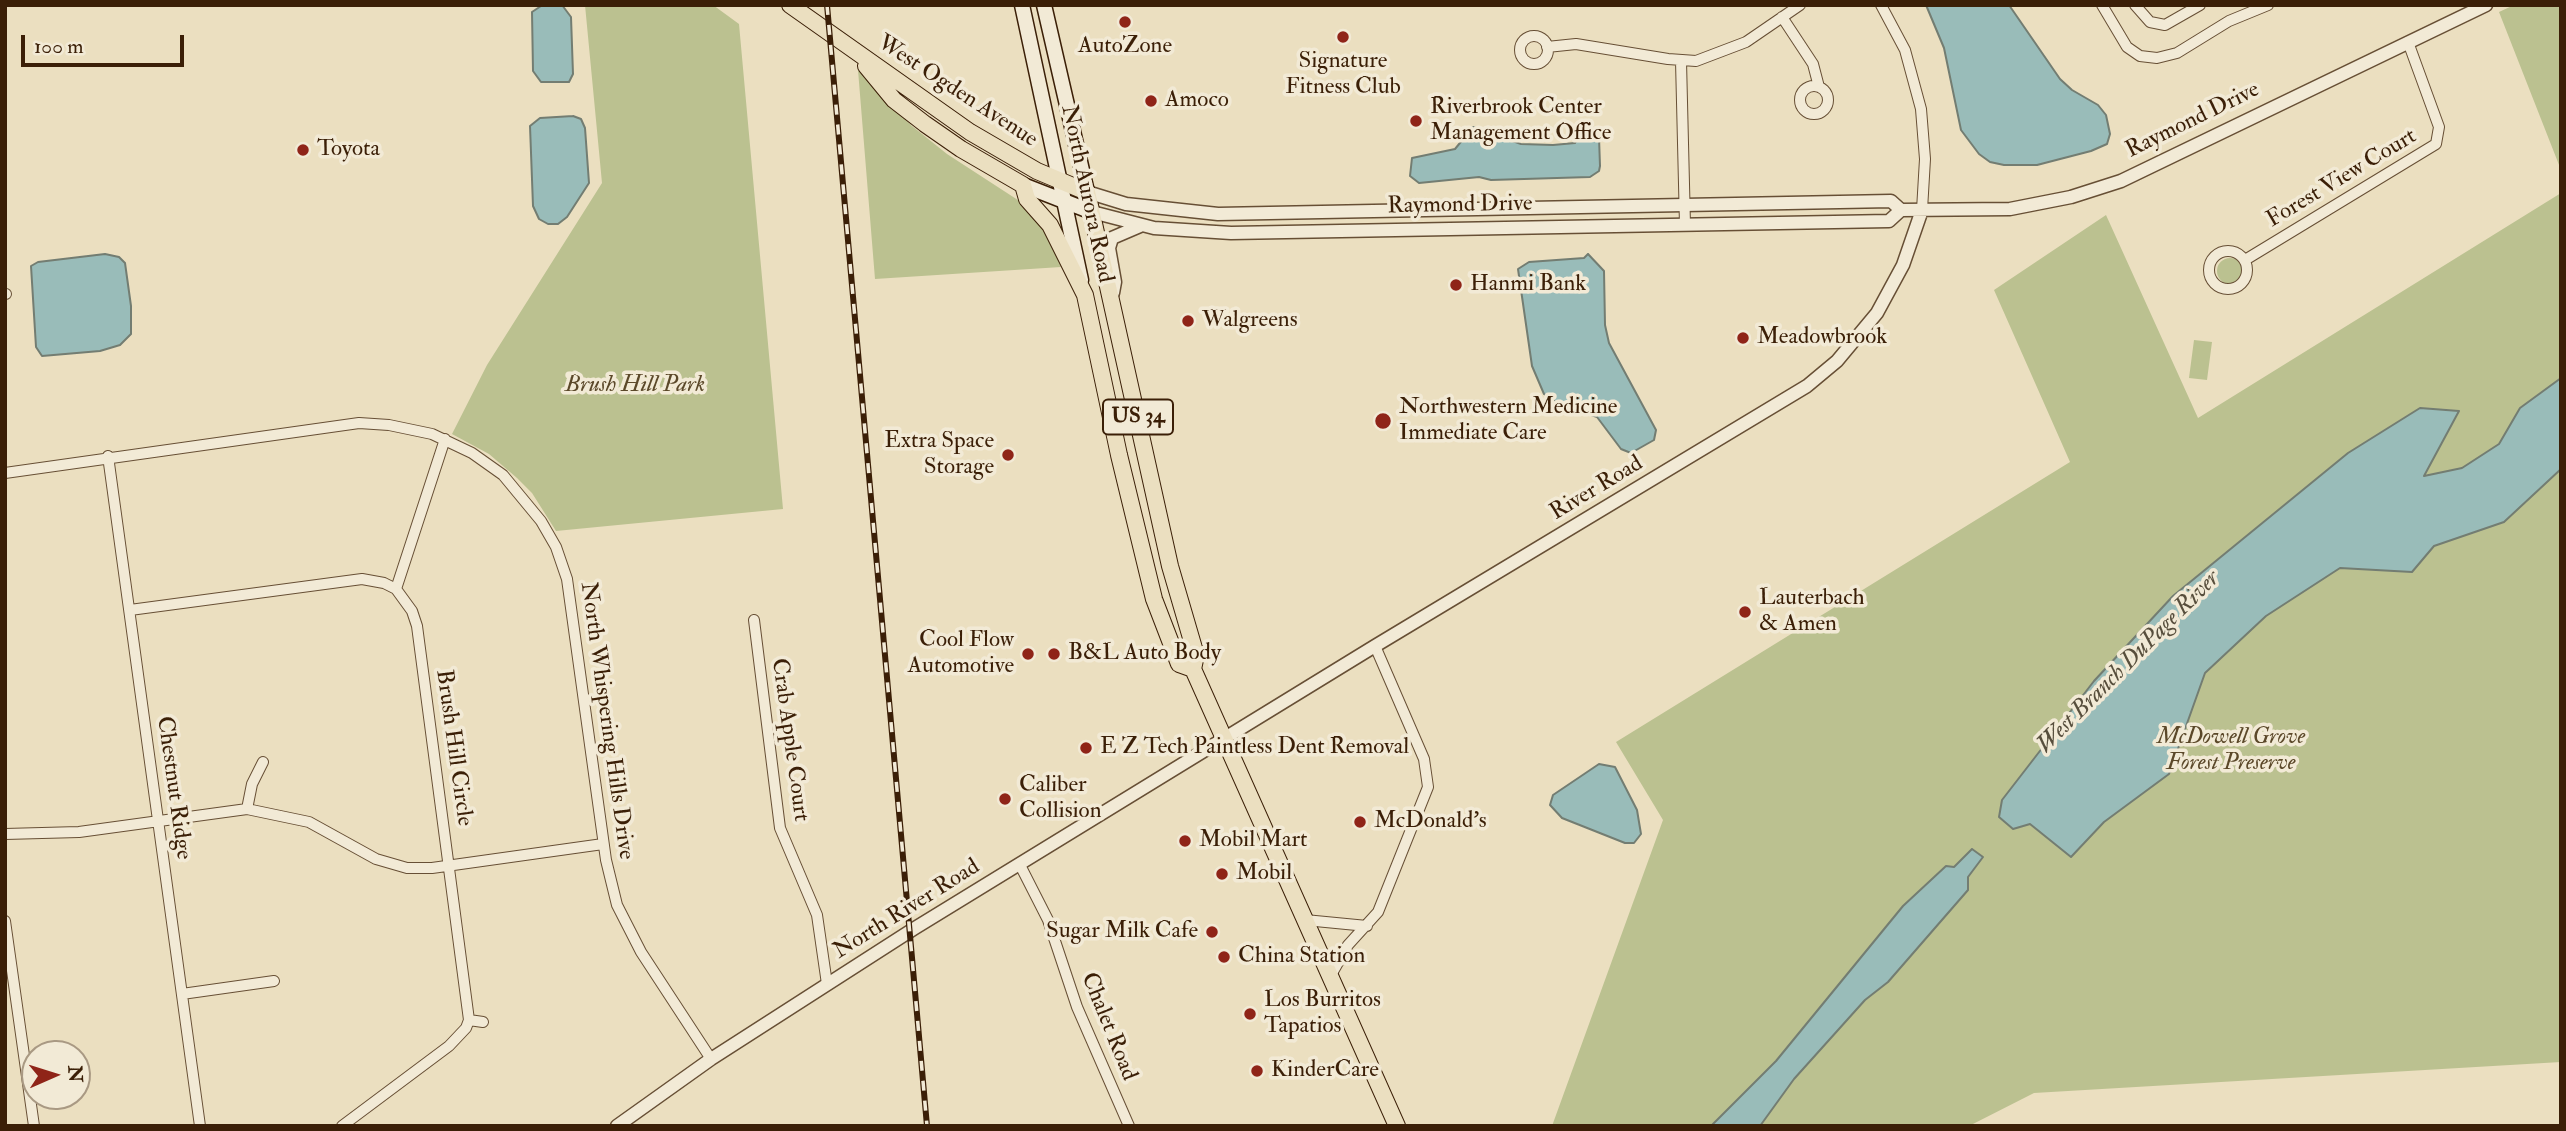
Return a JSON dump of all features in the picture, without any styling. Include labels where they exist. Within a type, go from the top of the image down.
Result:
[{"type":"main road","name":"West Ogden Avenue","points":[[790,5],[970,132],[1060,181],[1087,192]]},
{"type":"main road","name":"North Aurora Road","points":[[1022,5],[1105,393],[1154,599],[1179,664],[1193,669]]},
{"type":"main road","name":"North Aurora Road","points":[[1044,5],[1087,192]]},
{"type":"main road","name":"West Ogden Avenue","points":[[853,51],[894,100],[961,149],[1023,185],[1027,199],[1050,225],[1085,295]]},
{"type":"main road","name":"Raymond Drive","points":[[1023,185],[1092,212]]},
{"type":"main road","name":"US 34","points":[[1087,192],[1173,578],[1196,655],[1193,669],[1397,1126]]},
{"type":"street","points":[[1547,47],[1576,44],[1681,61],[1706,59],[1731,50],[1800,5]]},
{"type":"street","points":[[1881,5],[1905,50],[1921,109],[1926,159],[1922,210]]},
{"type":"street","points":[[2102,5],[2127,47],[2140,55],[2157,58],[2177,52],[2229,21],[2268,5]]},
{"type":"street","points":[[2135,5],[2150,22],[2165,25],[2200,5]]},
{"type":"street","name":"Raymond Drive","points":[[1087,192],[1126,204],[1218,214],[1891,201],[1902,210],[2010,209],[2080,195],[2121,181],[2486,5]]},
{"type":"street","points":[[1782,17],[1813,64],[1819,87]]},
{"type":"street","name":"Forest View Court","points":[[2245,260],[2436,144],[2440,127],[2408,42]]},
{"type":"street","points":[[1681,61],[1685,225]]},
{"type":"street","name":"Raymond Drive","points":[[1092,212],[1142,226],[1231,233],[1889,221],[1902,210]]},
{"type":"street","name":"River Road","points":[[1225,739],[1820,376],[1853,344],[1877,313],[1903,265],[1922,210]]},
{"type":"street","points":[[1111,300],[1115,282],[1109,248],[1112,238],[1128,229],[1142,226]]},
{"type":"street","points":[[2233,251],[2245,260],[2248,275],[2239,287],[2224,290],[2212,281],[2209,266],[2218,254],[2233,251]]},
{"type":"street","name":"North Whispering Hills Drive","points":[[5,473],[108,456],[359,423],[404,427],[445,439],[484,460],[514,486],[537,514],[560,557],[572,602],[603,844],[612,888],[626,925],[710,1059]]},
{"type":"street","points":[[130,610],[356,579],[384,583],[396,589],[445,439]]},
{"type":"street","name":"Chestnut Ridge","points":[[108,456],[200,1126]]},
{"type":"street","name":"Brush Hill Circle","points":[[396,589],[403,595],[416,626],[469,1020]]},
{"type":"street","name":"Crab Apple Court","points":[[754,620],[780,828],[817,915],[827,984]]},
{"type":"street","points":[[1331,975],[1348,945],[1378,912],[1429,778],[1424,758],[1375,646]]},
{"type":"street","name":"North River Road","points":[[617,1126],[710,1059],[827,984],[1225,739]]},
{"type":"street","points":[[247,809],[252,784],[263,762]]},
{"type":"street","points":[[5,834],[79,832],[247,809],[309,822],[393,865],[407,868],[449,866],[603,844]]},
{"type":"street","name":"Chalet Road","points":[[1020,865],[1048,920],[1081,1017],[1129,1126]]},
{"type":"street","points":[[1305,920],[1367,926]]},
{"type":"street","points":[[5,921],[34,1126]]},
{"type":"street","points":[[182,994],[274,981]]},
{"type":"street","points":[[342,1126],[449,1046],[466,1028],[469,1020],[483,1022]]},
{"type":"green space","name":"Brush Hill Park","points":[[585,5],[713,5],[739,24],[783,509],[556,531],[532,493],[517,478],[489,454],[452,434],[487,365],[602,183]]},
{"type":"green space","points":[[2514,5],[2561,5],[2561,170],[2499,12]]},
{"type":"green space","points":[[858,70],[912,126],[947,154],[1024,204],[1043,226],[1061,267],[875,279]]},
{"type":"green space","name":"McDowell Grove Forest Preserve","points":[[2561,193],[2561,1062],[2034,1093],[1969,1126],[1552,1126],[1663,820],[1616,742],[2070,462],[1994,290],[2106,215],[2198,418]]},
{"type":"green space","points":[[2230,258],[2239,262],[2243,271],[2239,280],[2230,284],[2221,280],[2217,271],[2221,262]]},
{"type":"green space","points":[[2194,340],[2212,342],[2207,380],[2189,378]]},
{"type":"water","points":[[562,5],[571,17],[573,74],[569,82],[541,82],[533,71],[532,12],[541,6]]},
{"type":"water","points":[[1926,5],[2009,5],[2060,79],[2072,90],[2098,105],[2106,115],[2110,134],[2107,144],[2091,151],[2037,165],[2004,165],[1990,162],[1979,154],[1961,130],[1944,48]]},
{"type":"water","points":[[573,116],[581,119],[585,128],[589,183],[567,217],[558,224],[548,224],[539,219],[533,206],[530,126],[540,118]]},
{"type":"water","points":[[1589,126],[1597,130],[1599,137],[1600,166],[1599,171],[1590,177],[1491,180],[1479,177],[1419,183],[1410,176],[1412,158],[1455,149],[1473,127],[1521,144],[1553,145],[1575,143],[1583,127]]},
{"type":"water","points":[[105,254],[119,257],[125,263],[131,306],[131,334],[120,345],[100,351],[42,356],[36,347],[31,266],[38,262]]},
{"type":"water","points":[[1588,254],[1604,271],[1605,325],[1609,343],[1656,430],[1654,440],[1631,453],[1621,449],[1597,417],[1559,404],[1544,394],[1532,366],[1518,269],[1529,262],[1584,258]]},
{"type":"water","name":"West Branch DuPage River","points":[[2561,378],[2561,469],[2504,522],[2434,546],[2412,572],[2340,568],[2266,616],[2205,673],[2169,774],[2104,822],[2071,857],[2030,824],[2013,829],[1999,817],[2002,800],[2094,681],[2173,596],[2348,453],[2420,408],[2459,411],[2424,476],[2462,468],[2499,444],[2520,408]]},
{"type":"water","points":[[1599,764],[1615,767],[1637,810],[1641,834],[1634,843],[1625,843],[1562,818],[1550,805],[1553,795]]},
{"type":"water","points":[[1972,849],[1983,857],[1968,877],[1968,890],[1888,982],[1865,1000],[1794,1079],[1760,1126],[1711,1126],[1776,1061],[1903,906],[1946,866],[1954,867]]},
{"type":"railway","points":[[827,5],[927,1126]]},
{"type":"place","name":"AutoZone","points":[[1125,22]]},
{"type":"place","name":"Signature Fitness Club","points":[[1343,37]]},
{"type":"place","name":"Amoco","points":[[1151,101]]},
{"type":"place","name":"Riverbrook Center Management Office","points":[[1416,121]]},
{"type":"place","name":"Toyota","points":[[303,150]]},
{"type":"place","name":"Hanmi Bank","points":[[1456,285]]},
{"type":"place","name":"Walgreens","points":[[1188,321]]},
{"type":"place","name":"Meadowbrook","points":[[1743,338]]},
{"type":"place","name":"Northwestern Medicine Immediate Care","points":[[1383,421]]},
{"type":"place","name":"Extra Space Storage","points":[[1008,455]]},
{"type":"place","name":"Lauterbach & Amen","points":[[1745,612]]},
{"type":"place","name":"Cool Flow Automotive","points":[[1028,654]]},
{"type":"place","name":"B&L Auto Body","points":[[1054,654]]},
{"type":"place","name":"E Z Tech Paintless Dent Removal","points":[[1086,748]]},
{"type":"place","name":"Caliber Collision","points":[[1005,799]]},
{"type":"place","name":"McDonald's","points":[[1360,822]]},
{"type":"place","name":"Mobil Mart","points":[[1185,841]]},
{"type":"place","name":"Mobil","points":[[1222,874]]},
{"type":"place","name":"Sugar Milk Cafe","points":[[1212,932]]},
{"type":"place","name":"China Station","points":[[1224,957]]},
{"type":"place","name":"Los Burritos Tapatios","points":[[1250,1014]]},
{"type":"place","name":"KinderCare","points":[[1257,1071]]}]
